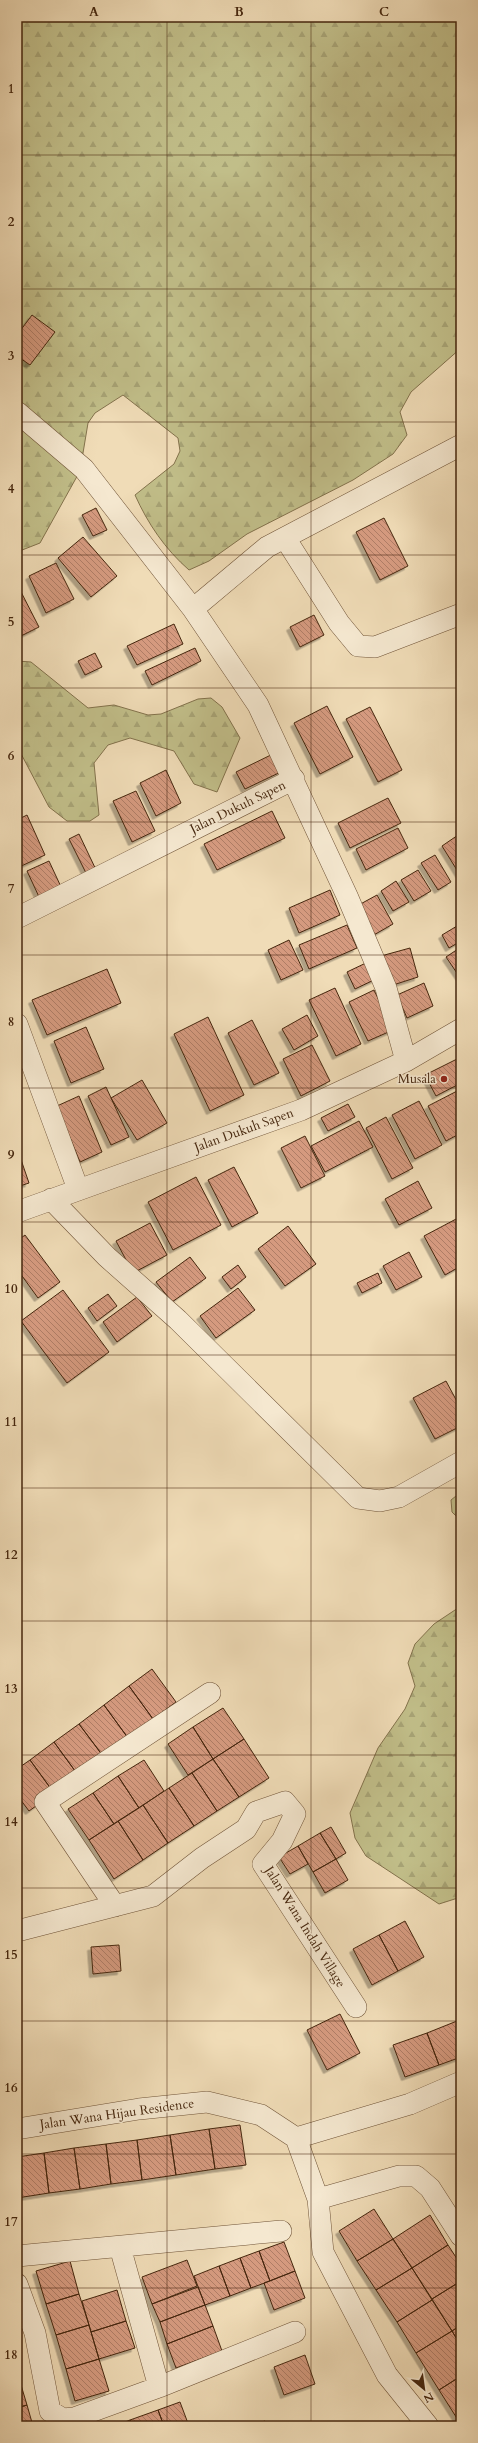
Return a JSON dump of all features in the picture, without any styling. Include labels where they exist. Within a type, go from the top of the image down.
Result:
[{"type":"street","points":[[17,412],[84,469],[193,609],[258,705],[294,779]]},
{"type":"street","points":[[193,609],[267,547],[461,445]]},
{"type":"street","points":[[285,538],[339,623],[358,646],[375,647],[461,614]]},
{"type":"street","name":"Jalan Dukuh Sapen","points":[[17,918],[294,779],[348,898],[386,988],[406,1061]]},
{"type":"street","points":[[17,1024],[24,1059],[78,1189]]},
{"type":"street","name":"Jalan Dukuh Sapen","points":[[17,1212],[301,1110],[406,1061],[461,1029]]},
{"type":"street","points":[[51,1199],[107,1257],[178,1320],[358,1498],[380,1501],[399,1497],[461,1462]]},
{"type":"street","points":[[115,1906],[45,1802],[210,1693]]},
{"type":"street","name":"Jalan Wana Indah Village","points":[[17,1931],[153,1896],[202,1858],[246,1829],[256,1812],[285,1802],[295,1814],[282,1841],[263,1864],[356,2007]]},
{"type":"street","points":[[428,2426],[387,2375],[323,2252],[318,2199],[296,2138],[410,2104],[461,2082]]},
{"type":"street","name":"Jalan Wana Hijau Residence","points":[[17,2129],[139,2109],[207,2102],[261,2115],[296,2138]]},
{"type":"street","points":[[318,2199],[399,2176],[416,2176],[430,2188],[461,2236]]},
{"type":"street","points":[[17,2256],[281,2231]]},
{"type":"street","points":[[120,2247],[159,2387]]},
{"type":"street","points":[[17,2284],[35,2333],[50,2411],[55,2416],[63,2419],[74,2418],[159,2387],[295,2332]]},
{"type":"green space","points":[[17,17],[461,17],[461,348],[411,392],[400,412],[407,435],[393,454],[353,480],[247,534],[209,561],[189,570],[172,554],[158,536],[151,526],[135,495],[174,464],[180,451],[178,438],[123,395],[95,413],[88,423],[80,471],[40,543],[17,552]]},
{"type":"green space","points":[[17,661],[31,662],[88,708],[114,705],[148,715],[161,714],[198,699],[211,698],[222,707],[240,738],[217,792],[194,784],[174,751],[130,738],[108,745],[94,763],[99,815],[90,821],[67,821],[49,807],[17,746]]},
{"type":"green space","points":[[461,1492],[461,1521],[452,1512],[451,1500]]},
{"type":"green space","points":[[461,1606],[461,1897],[439,1904],[366,1856],[355,1838],[350,1813],[378,1748],[405,1709],[415,1686],[408,1663],[415,1644],[434,1624]]},
{"type":"building","points":[[32,315],[55,332],[30,365],[17,356],[17,335]]},
{"type":"building","points":[[96,508],[107,530],[93,536],[82,515]]},
{"type":"building","points":[[384,518],[408,566],[380,580],[356,532]]},
{"type":"building","points":[[83,537],[117,576],[91,597],[58,558]]},
{"type":"building","points":[[56,563],[74,599],[46,613],[29,576]]},
{"type":"building","points":[[19,588],[39,627],[17,638],[17,589]]},
{"type":"building","points":[[314,615],[324,635],[300,647],[290,627]]},
{"type":"building","points":[[174,624],[183,644],[137,665],[127,646]]},
{"type":"building","points":[[195,648],[201,661],[152,685],[145,671]]},
{"type":"building","points":[[95,653],[102,667],[85,675],[78,661]]},
{"type":"building","points":[[327,706],[353,757],[320,774],[294,723]]},
{"type":"building","points":[[370,707],[402,770],[378,782],[346,719]]},
{"type":"building","points":[[277,752],[285,770],[245,789],[236,772]]},
{"type":"building","points":[[166,770],[181,803],[156,816],[140,783]]},
{"type":"building","points":[[136,791],[155,831],[132,842],[113,801]]},
{"type":"building","points":[[388,798],[401,823],[350,848],[338,823]]},
{"type":"building","points":[[272,811],[285,838],[217,870],[204,844]]},
{"type":"building","points":[[27,815],[45,855],[17,868],[17,820]]},
{"type":"building","points":[[398,828],[408,848],[366,870],[356,849]]},
{"type":"building","points":[[461,833],[461,874],[460,875],[442,846]]},
{"type":"building","points":[[79,834],[98,874],[89,879],[69,839]]},
{"type":"building","points":[[435,855],[451,882],[438,890],[421,863]]},
{"type":"building","points":[[49,861],[62,889],[40,899],[27,871]]},
{"type":"building","points":[[418,870],[431,891],[414,901],[401,880]]},
{"type":"building","points":[[396,881],[409,902],[393,911],[381,891]]},
{"type":"building","points":[[330,890],[340,915],[299,933],[289,908]]},
{"type":"building","points":[[377,895],[393,924],[372,936],[355,907]]},
{"type":"building","points":[[347,925],[357,948],[309,969],[299,945]]},
{"type":"building","points":[[457,926],[461,932],[461,941],[449,948],[442,935]]},
{"type":"building","points":[[289,940],[303,970],[281,980],[268,950]]},
{"type":"building","points":[[461,947],[461,979],[446,957]]},
{"type":"building","points":[[410,948],[418,977],[390,986],[381,956]]},
{"type":"building","points":[[368,962],[376,979],[355,989],[347,972]]},
{"type":"building","points":[[107,969],[121,1003],[47,1035],[32,1000]]},
{"type":"building","points":[[424,983],[433,1006],[407,1018],[397,995]]},
{"type":"building","points":[[335,988],[361,1044],[336,1056],[309,1000]]},
{"type":"building","points":[[374,990],[393,1030],[368,1041],[349,1002]]},
{"type":"building","points":[[307,1015],[318,1036],[294,1050],[282,1029]]},
{"type":"building","points":[[208,1017],[244,1095],[210,1111],[174,1034]]},
{"type":"building","points":[[252,1020],[279,1073],[254,1085],[228,1033]]},
{"type":"building","points":[[86,1027],[104,1069],[71,1083],[54,1041]]},
{"type":"building","points":[[312,1045],[330,1081],[301,1096],[283,1059]]},
{"type":"building","name":"Musala","points":[[461,1057],[461,1083],[436,1096],[425,1075]]},
{"type":"building","points":[[142,1080],[167,1123],[137,1140],[111,1098]]},
{"type":"building","points":[[106,1087],[129,1137],[111,1145],[88,1096]]},
{"type":"building","points":[[461,1089],[461,1133],[446,1141],[428,1106]]},
{"type":"building","points":[[79,1096],[102,1152],[80,1162],[57,1106]]},
{"type":"building","points":[[419,1101],[442,1145],[415,1159],[392,1115]]},
{"type":"building","points":[[348,1104],[355,1117],[328,1131],[321,1118]]},
{"type":"building","points":[[386,1117],[413,1168],[392,1179],[366,1128]]},
{"type":"building","points":[[359,1121],[373,1147],[325,1172],[311,1146]]},
{"type":"building","points":[[305,1136],[325,1176],[301,1188],[281,1148]]},
{"type":"building","points":[[17,1148],[29,1183],[17,1187]]},
{"type":"building","points":[[234,1167],[258,1213],[232,1227],[208,1180]]},
{"type":"building","points":[[196,1177],[221,1225],[173,1250],[148,1202]]},
{"type":"building","points":[[418,1181],[432,1208],[399,1225],[385,1199]]},
{"type":"building","points":[[458,1218],[461,1224],[461,1266],[445,1275],[424,1236]]},
{"type":"building","points":[[150,1223],[167,1255],[133,1273],[116,1241]]},
{"type":"building","points":[[288,1226],[316,1264],[285,1286],[258,1249]]},
{"type":"building","points":[[25,1235],[60,1282],[38,1298],[17,1269],[17,1241]]},
{"type":"building","points":[[409,1252],[422,1277],[396,1290],[383,1266]]},
{"type":"building","points":[[190,1257],[206,1278],[172,1302],[156,1282]]},
{"type":"building","points":[[238,1265],[246,1277],[231,1289],[222,1277]]},
{"type":"building","points":[[378,1273],[382,1283],[362,1293],[357,1283]]},
{"type":"building","points":[[238,1288],[255,1310],[216,1338],[200,1316]]},
{"type":"building","points":[[63,1290],[109,1352],[67,1383],[21,1321]]},
{"type":"building","points":[[108,1294],[117,1306],[97,1321],[88,1308]]},
{"type":"building","points":[[137,1297],[152,1316],[117,1342],[103,1322]]},
{"type":"building","points":[[446,1381],[461,1409],[461,1426],[435,1439],[413,1398]]},
{"type":"building","points":[[152,1669],[176,1702],[153,1719],[129,1686]]},
{"type":"building","points":[[129,1686],[153,1719],[128,1738],[104,1705]]},
{"type":"building","points":[[104,1705],[128,1738],[103,1756],[79,1724]]},
{"type":"building","points":[[223,1708],[244,1739],[213,1759],[193,1727]]},
{"type":"building","points":[[79,1724],[103,1756],[78,1775],[54,1742]]},
{"type":"building","points":[[193,1727],[213,1759],[188,1775],[168,1744]]},
{"type":"building","points":[[244,1739],[269,1778],[239,1797],[213,1759]]},
{"type":"building","points":[[54,1742],[78,1775],[54,1793],[30,1760]]},
{"type":"building","points":[[213,1759],[239,1797],[217,1811],[192,1773]]},
{"type":"building","points":[[30,1760],[54,1793],[29,1811],[17,1795],[17,1769]]},
{"type":"building","points":[[144,1760],[164,1791],[139,1808],[118,1776]]},
{"type":"building","points":[[192,1773],[217,1811],[194,1826],[169,1788]]},
{"type":"building","points":[[118,1776],[139,1808],[114,1824],[93,1793]]},
{"type":"building","points":[[169,1788],[194,1826],[168,1843],[143,1805]]},
{"type":"building","points":[[93,1793],[114,1824],[89,1840],[68,1809]]},
{"type":"building","points":[[143,1805],[168,1843],[143,1860],[118,1821]]},
{"type":"building","points":[[118,1821],[143,1860],[114,1879],[89,1840]]},
{"type":"building","points":[[331,1827],[346,1853],[336,1859],[320,1833]]},
{"type":"building","points":[[320,1833],[336,1859],[313,1872],[298,1846]]},
{"type":"building","points":[[298,1846],[308,1864],[290,1874],[279,1857]]},
{"type":"building","points":[[336,1859],[348,1880],[325,1893],[313,1872]]},
{"type":"building","points":[[405,1921],[424,1957],[398,1971],[379,1935]]},
{"type":"building","points":[[379,1935],[398,1971],[372,1985],[353,1949]]},
{"type":"building","points":[[119,1945],[121,1971],[93,1974],[91,1947]]},
{"type":"building","points":[[340,2014],[360,2053],[327,2070],[307,2030]]},
{"type":"building","points":[[457,2021],[461,2031],[461,2057],[439,2065],[427,2033]]},
{"type":"building","points":[[427,2033],[439,2065],[405,2077],[393,2045]]},
{"type":"building","points":[[240,2125],[246,2165],[215,2169],[209,2129]]},
{"type":"building","points":[[209,2129],[215,2169],[176,2175],[170,2135]]},
{"type":"building","points":[[170,2135],[176,2175],[142,2180],[137,2140]]},
{"type":"building","points":[[137,2140],[142,2180],[111,2184],[106,2144]]},
{"type":"building","points":[[106,2144],[111,2184],[80,2189],[74,2148]]},
{"type":"building","points":[[74,2148],[80,2189],[49,2193],[44,2153]]},
{"type":"building","points":[[44,2153],[49,2193],[17,2198],[17,2157]]},
{"type":"building","points":[[374,2209],[393,2239],[357,2261],[339,2231]]},
{"type":"building","points":[[430,2215],[448,2245],[412,2268],[393,2239]]},
{"type":"building","points":[[393,2239],[412,2268],[376,2290],[357,2261]]},
{"type":"building","points":[[284,2242],[295,2271],[270,2281],[259,2251]]},
{"type":"building","points":[[448,2245],[461,2265],[461,2281],[432,2299],[412,2268]]},
{"type":"building","points":[[259,2251],[270,2281],[251,2288],[240,2258]]},
{"type":"building","points":[[240,2258],[251,2288],[230,2296],[219,2266]]},
{"type":"building","points":[[187,2260],[197,2286],[152,2304],[142,2277]]},
{"type":"building","points":[[70,2261],[79,2294],[46,2304],[36,2271]]},
{"type":"building","points":[[219,2266],[230,2296],[205,2305],[194,2276]]},
{"type":"building","points":[[412,2268],[432,2300],[397,2322],[376,2290]]},
{"type":"building","points":[[295,2271],[305,2298],[274,2310],[264,2283]]},
{"type":"building","points":[[461,2281],[461,2325],[452,2331],[432,2299]]},
{"type":"building","points":[[198,2287],[205,2305],[160,2322],[152,2304]]},
{"type":"building","points":[[117,2290],[126,2321],[91,2332],[82,2301]]},
{"type":"building","points":[[79,2294],[89,2325],[56,2335],[46,2304]]},
{"type":"building","points":[[432,2300],[452,2331],[416,2353],[397,2322]]},
{"type":"building","points":[[205,2305],[213,2326],[167,2344],[160,2322]]},
{"type":"building","points":[[126,2321],[135,2348],[99,2359],[91,2332]]},
{"type":"building","points":[[89,2325],[99,2359],[66,2369],[56,2335]]},
{"type":"building","points":[[461,2325],[461,2346],[452,2331]]},
{"type":"building","points":[[213,2326],[222,2351],[176,2368],[167,2344]]},
{"type":"building","points":[[452,2331],[461,2346],[461,2376],[439,2390],[416,2353]]},
{"type":"building","points":[[305,2355],[315,2384],[284,2395],[274,2367]]},
{"type":"building","points":[[99,2359],[109,2391],[75,2401],[66,2369]]},
{"type":"building","points":[[461,2376],[461,2418],[458,2420],[439,2390]]},
{"type":"building","points":[[21,2385],[27,2405],[17,2408],[17,2386]]},
{"type":"building","points":[[180,2402],[189,2426],[164,2426],[158,2410]]},
{"type":"building","points":[[27,2405],[33,2426],[17,2426],[17,2408]]},
{"type":"building","points":[[158,2410],[164,2426],[132,2426],[130,2420]]},
{"type":"building","points":[[130,2420],[132,2426],[115,2426]]},
{"type":"building","points":[[265,2421],[266,2426],[247,2426]]},
{"type":"place","name":"Musala","points":[[444,1079]]}]
